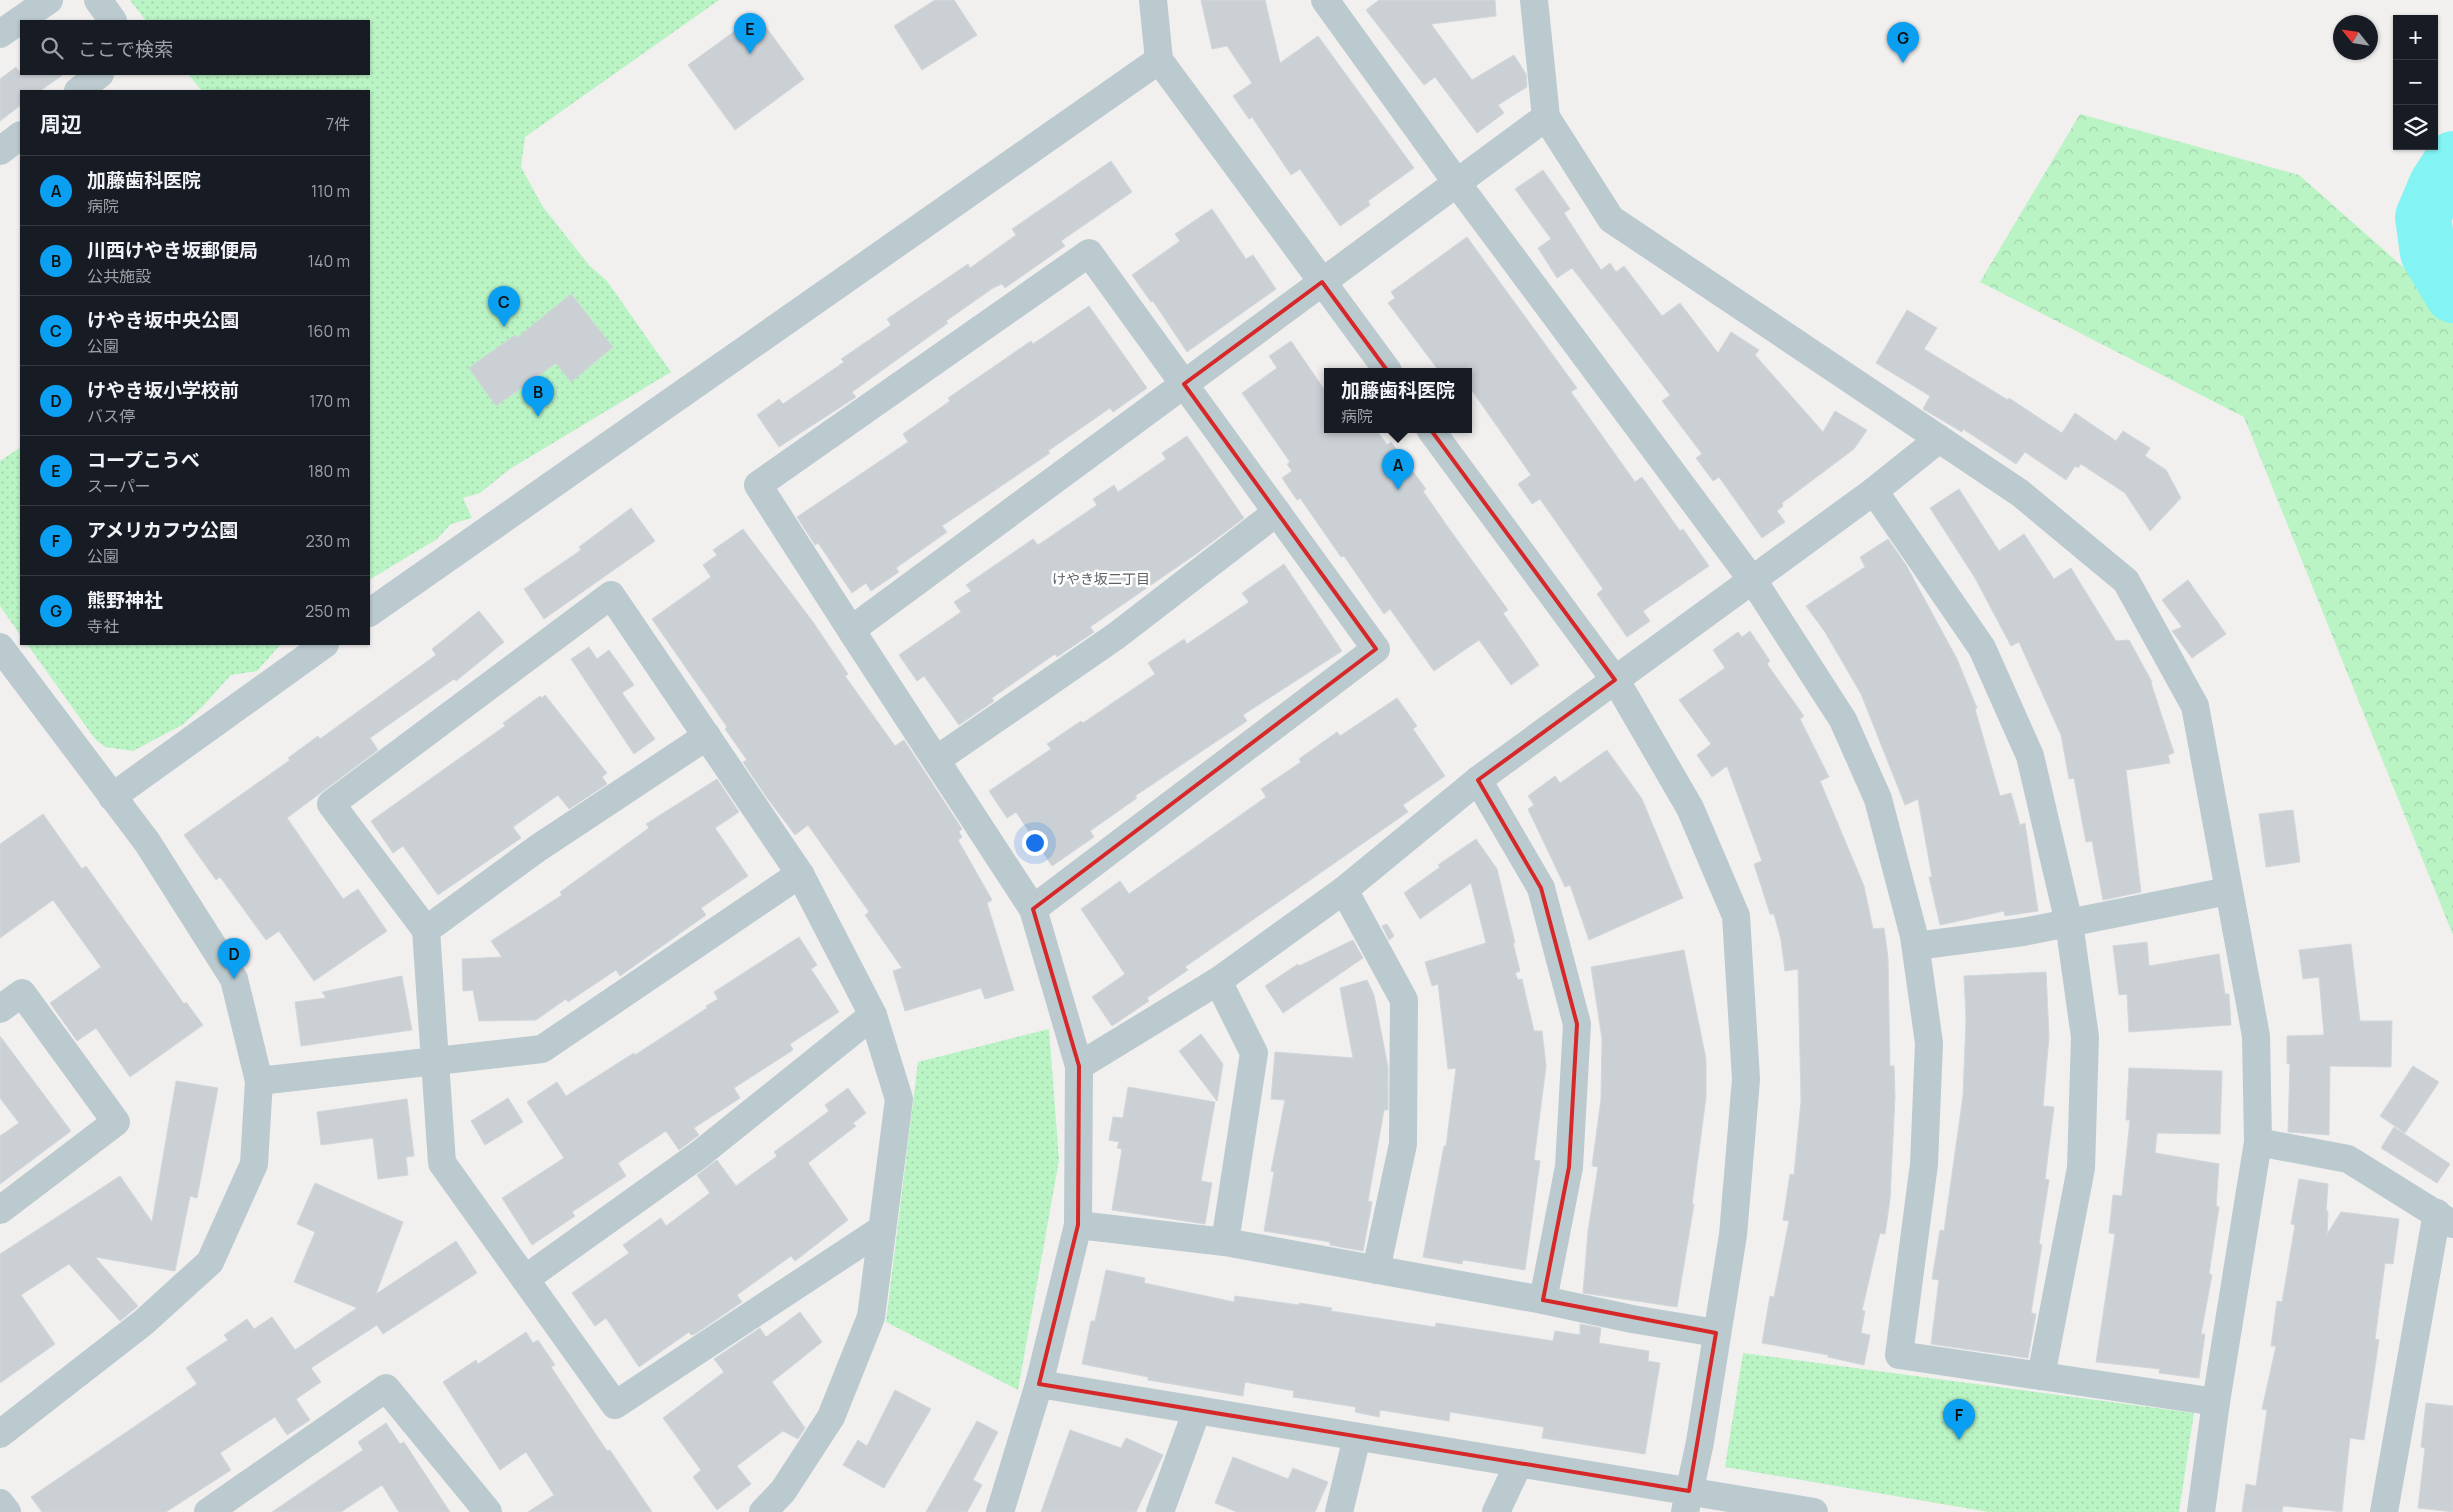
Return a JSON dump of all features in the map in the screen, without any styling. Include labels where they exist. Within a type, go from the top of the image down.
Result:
[{"type":"street","points":[[20,20],[49,0]]},
{"type":"street","points":[[98,0],[112,20]]},
{"type":"street","points":[[1153,0],[1159,60],[1386,368]]},
{"type":"street","points":[[1325,0],[1752,580],[1843,720],[1878,799],[1916,946],[1929,1043],[1924,1164],[1899,1355],[2216,1402]]},
{"type":"street","points":[[1534,0],[1546,117],[1611,219],[2020,493],[2126,580],[2195,706],[2256,1036],[2258,1142],[2216,1402],[2201,1512]]},
{"type":"street","points":[[0,34],[20,20]]},
{"type":"street","points":[[370,612],[1159,60]]},
{"type":"street","points":[[79,90],[99,75]]},
{"type":"street","points":[[851,630],[1546,117]]},
{"type":"street","points":[[0,151],[20,136]]},
{"type":"street","points":[[1000,1512],[1039,1384],[1078,1225],[1078,1066],[1033,909],[758,485],[1089,253],[1376,649],[1033,909]]},
{"type":"street","points":[[1433,433],[1615,680],[1690,808],[1736,916],[1746,1079],[1733,1235],[1700,1442],[1687,1502]]},
{"type":"street","points":[[1078,1066],[1218,982],[1344,890],[1478,780],[1874,491],[1939,438]]},
{"type":"street","points":[[1874,491],[1982,648],[2030,756],[2069,923],[2085,1037],[2081,1168],[2041,1376]]},
{"type":"street","points":[[936,760],[1116,636],[1277,512]]},
{"type":"street","points":[[763,1512],[783,1491],[831,1417],[870,1316],[882,1229],[899,1099],[873,1015],[800,874],[611,595],[331,804],[426,930],[442,1162],[616,1405],[882,1229]]},
{"type":"street","points":[[112,797],[324,645]]},
{"type":"street","points":[[0,647],[147,842],[234,979],[259,1081],[254,1164],[210,1262],[144,1322],[0,1434]]},
{"type":"street","points":[[426,930],[538,848],[707,736]]},
{"type":"street","points":[[1478,780],[1541,888],[1577,1024],[1569,1167],[1543,1300]]},
{"type":"street","points":[[259,1081],[542,1049],[800,874]]},
{"type":"street","points":[[1344,890],[1404,1000],[1403,1144],[1376,1270]]},
{"type":"street","points":[[1916,946],[2024,932],[2228,892]]},
{"type":"street","points":[[1218,982],[1254,1053],[1225,1242]]},
{"type":"street","points":[[0,1008],[22,993],[116,1122],[0,1210]]},
{"type":"street","points":[[525,1278],[700,1154],[873,1015]]},
{"type":"street","points":[[2258,1142],[2348,1159],[2445,1219],[2384,1512]]},
{"type":"street","points":[[1078,1225],[1225,1242],[1543,1300],[1632,1319],[1716,1333]]},
{"type":"street","points":[[1039,1384],[1519,1463],[1687,1502],[1814,1512]]},
{"type":"street","points":[[208,1512],[386,1388],[487,1512]]},
{"type":"street","points":[[1160,1512],[1197,1410]]},
{"type":"street","points":[[1339,1512],[1357,1436]]},
{"type":"street","points":[[1496,1512],[1519,1463]]},
{"type":"street","points":[[0,1503],[7,1512]]},
{"type":"highlighted area","points":[[1322,282],[1615,680],[1478,780],[1541,888],[1577,1024],[1569,1167],[1543,1300],[1716,1333],[1689,1491],[1039,1384],[1078,1225],[1079,1066],[1033,909],[1376,649],[1184,384]]},
{"type":"green space","points":[[130,0],[719,0],[525,137],[521,167],[543,207],[589,265],[607,281],[671,372],[510,469],[480,493],[463,498],[472,518],[451,524],[437,539],[370,579],[370,90],[201,90],[189,75],[370,75],[370,20],[145,20]]},
{"type":"green space","points":[[2080,114],[2299,175],[2453,311],[2453,935],[2244,417],[1980,282]]},
{"type":"green space","points":[[20,448],[20,635],[0,606],[0,461]]},
{"type":"green space","points":[[28,645],[280,645],[257,671],[231,675],[202,707],[182,725],[133,751],[105,747],[95,739]]},
{"type":"green space","points":[[1049,1029],[1059,1160],[1018,1390],[886,1322],[918,1062]]},
{"type":"green space","points":[[1743,1353],[2194,1413],[2179,1512],[1989,1512],[1725,1467]]},
{"type":"building","points":[[935,0],[954,0],[977,35],[922,70],[894,26]]},
{"type":"building","points":[[1201,0],[1265,0],[1280,63],[1318,36],[1414,168],[1368,201],[1370,205],[1340,226],[1300,169],[1291,175],[1252,117],[1249,119],[1233,96],[1252,83],[1227,46],[1212,49]]},
{"type":"building","points":[[1379,0],[1495,0],[1496,16],[1431,24],[1472,80],[1514,55],[1526,74],[1527,87],[1498,105],[1504,113],[1477,133],[1435,77],[1424,85],[1366,10]]},
{"type":"building","points":[[757,15],[804,79],[735,130],[688,65]]},
{"type":"building","points":[[16,67],[20,75],[63,75],[41,90],[20,90],[20,106],[0,121],[0,79]]},
{"type":"building","points":[[1111,161],[1132,192],[1061,241],[1065,246],[1005,288],[1002,284],[993,288],[946,321],[948,323],[852,392],[856,397],[779,447],[757,415],[779,399],[783,404],[844,362],[841,359],[891,325],[887,319],[968,264],[970,268],[1016,235],[1012,229]]},
{"type":"building","points":[[1543,170],[1570,209],[1564,213],[1601,270],[1610,263],[1616,272],[1624,266],[1662,316],[1680,303],[1718,353],[1731,332],[1759,350],[1755,355],[1823,432],[1835,411],[1867,430],[1854,449],[1782,503],[1783,506],[1777,511],[1785,522],[1762,538],[1719,477],[1713,481],[1696,458],[1702,454],[1662,401],[1670,395],[1618,327],[1572,268],[1557,278],[1538,248],[1551,239],[1515,189]]},
{"type":"building","points":[[1212,209],[1246,259],[1253,255],[1276,289],[1187,352],[1153,301],[1151,302],[1132,275],[1180,241],[1175,234]]},
{"type":"building","points":[[1467,237],[1577,388],[1571,392],[1635,482],[1642,477],[1680,531],[1683,529],[1709,566],[1643,611],[1650,621],[1627,637],[1597,594],[1603,589],[1540,499],[1532,504],[1518,484],[1531,475],[1472,391],[1472,368],[1437,368],[1388,303],[1395,298],[1391,292]]},
{"type":"building","points":[[571,294],[613,347],[571,382],[556,363],[496,406],[469,368],[515,335],[517,338]]},
{"type":"building","points":[[1089,306],[1147,388],[1113,412],[1110,408],[1048,451],[1050,453],[942,526],[947,532],[896,568],[899,572],[871,591],[866,583],[852,593],[818,543],[815,545],[797,517],[908,442],[903,434],[950,401],[948,398],[1031,341],[1033,344]]},
{"type":"building","points":[[1907,310],[1937,328],[1924,349],[2008,400],[2009,398],[2062,433],[2075,413],[2116,441],[2123,431],[2150,448],[2145,456],[2166,470],[2181,498],[2150,531],[2125,493],[2081,464],[2078,468],[2075,466],[2066,480],[2025,452],[2016,464],[1963,429],[1962,432],[1923,409],[1930,396],[1876,363]]},
{"type":"building","points":[[1291,341],[1324,389],[1324,433],[1379,433],[1387,445],[1391,442],[1426,489],[1423,491],[1450,530],[1508,610],[1503,613],[1539,665],[1511,685],[1479,640],[1434,671],[1390,609],[1384,614],[1344,556],[1341,557],[1300,498],[1297,500],[1282,478],[1292,471],[1287,464],[1290,462],[1242,393],[1277,368],[1269,356]]},
{"type":"building","points":[[1187,436],[1244,518],[1196,554],[1090,627],[1094,632],[1057,657],[1055,654],[992,698],[994,701],[959,725],[924,676],[917,681],[899,655],[961,612],[954,602],[971,591],[966,585],[1033,539],[1038,545],[1097,505],[1093,499],[1114,485],[1118,492],[1166,459],[1162,453]]},
{"type":"building","points":[[1959,489],[1999,551],[2024,534],[2054,579],[2071,568],[2116,641],[2129,640],[2152,682],[2174,753],[2168,755],[2170,763],[2126,770],[2141,892],[2103,900],[2092,841],[2086,842],[2074,778],[2069,779],[2061,735],[2019,642],[2011,646],[1975,578],[1930,508]]},
{"type":"building","points":[[631,508],[655,541],[544,619],[524,589],[581,550],[579,547]]},
{"type":"building","points":[[743,529],[813,622],[848,674],[845,676],[895,746],[904,740],[962,829],[959,832],[962,837],[958,840],[992,900],[987,903],[1014,990],[985,999],[981,988],[905,1011],[893,971],[902,968],[865,915],[869,912],[808,825],[795,835],[765,795],[743,762],[747,760],[725,729],[727,727],[652,619],[711,577],[703,565],[717,555],[713,550]]},
{"type":"building","points":[[1888,539],[1906,565],[1957,659],[1977,708],[1975,709],[2000,796],[2011,793],[2020,825],[2025,823],[2038,911],[2005,916],[2004,911],[1940,925],[1929,877],[1932,877],[1918,799],[1905,805],[1861,694],[1825,632],[1806,606],[1865,567],[1860,557]]},
{"type":"building","points":[[1284,564],[1342,651],[1243,715],[1247,721],[1135,796],[1137,798],[1090,831],[1094,837],[1052,866],[1016,812],[1007,818],[989,791],[1051,749],[1047,744],[1081,721],[1083,723],[1155,674],[1148,663],[1184,639],[1187,644],[1249,602],[1242,593]]},
{"type":"building","points":[[2188,580],[2226,634],[2192,658],[2172,631],[2182,627],[2162,600]]},
{"type":"building","points":[[479,611],[504,642],[456,681],[454,679],[370,738],[378,750],[287,818],[343,899],[358,889],[387,931],[314,981],[279,931],[266,940],[220,877],[216,880],[184,835],[290,760],[288,758],[318,736],[320,739],[436,655],[432,649]]},
{"type":"building","points":[[1750,631],[1770,661],[1767,664],[1804,716],[1800,719],[1829,777],[1820,781],[1864,886],[1873,929],[1884,928],[1888,958],[1890,1066],[1894,1066],[1895,1097],[1890,1199],[1885,1234],[1880,1233],[1862,1310],[1865,1311],[1861,1333],[1870,1335],[1864,1365],[1828,1357],[1828,1355],[1762,1343],[1770,1296],[1774,1297],[1789,1221],[1783,1220],[1790,1174],[1794,1175],[1801,1101],[1798,969],[1785,971],[1781,940],[1774,914],[1770,914],[1754,864],[1762,861],[1727,766],[1712,777],[1697,755],[1711,744],[1679,700],[1725,668],[1713,650],[1738,632],[1742,637]]},
{"type":"building","points":[[589,647],[597,659],[609,650],[634,685],[622,693],[655,739],[634,754],[571,659]]},
{"type":"building","points":[[545,695],[607,773],[602,777],[607,784],[569,809],[558,795],[513,827],[521,838],[438,895],[403,846],[393,853],[371,821],[505,726],[503,723],[540,696],[542,698]]},
{"type":"building","points":[[1397,698],[1417,726],[1413,729],[1445,776],[1403,805],[1408,812],[1185,967],[1188,970],[1147,998],[1149,1001],[1112,1026],[1092,997],[1125,974],[1081,909],[1120,881],[1129,894],[1266,797],[1261,789],[1301,762],[1299,759],[1337,732],[1340,736]]},
{"type":"building","points":[[1607,750],[1642,799],[1683,898],[1589,940],[1570,885],[1565,887],[1528,809],[1534,805],[1528,796],[1555,776],[1560,783]]},
{"type":"building","points":[[717,779],[739,812],[715,828],[748,876],[701,908],[706,915],[620,976],[616,970],[568,1002],[566,999],[536,1020],[479,1021],[473,990],[463,991],[462,959],[502,957],[491,941],[562,895],[560,892],[649,828],[646,824]]},
{"type":"building","points":[[2293,810],[2300,862],[2266,867],[2259,814]]},
{"type":"building","points":[[43,814],[82,869],[86,866],[184,1004],[186,1002],[203,1025],[130,1077],[96,1028],[77,1041],[50,1003],[101,967],[53,900],[0,938],[0,844]]},
{"type":"building","points":[[1476,839],[1497,869],[1520,971],[1515,973],[1518,980],[1522,979],[1534,1031],[1542,1031],[1546,1066],[1534,1160],[1540,1161],[1525,1270],[1463,1260],[1462,1264],[1423,1257],[1444,1146],[1446,1146],[1456,1068],[1448,1069],[1438,984],[1432,986],[1425,962],[1486,943],[1471,883],[1420,919],[1404,893],[1440,867],[1438,865]]},
{"type":"building","points":[[1387,924],[1394,936],[1389,940],[1382,926]]},
{"type":"building","points":[[799,937],[817,965],[811,969],[839,1012],[790,1044],[793,1050],[734,1088],[740,1098],[694,1128],[699,1135],[679,1150],[666,1131],[618,1163],[626,1176],[572,1212],[575,1216],[532,1245],[502,1198],[564,1158],[527,1102],[557,1082],[566,1096],[634,1053],[635,1055],[707,1008],[706,1006],[718,999],[714,992]]},
{"type":"building","points":[[1353,940],[1363,958],[1283,1013],[1265,986],[1298,964],[1299,966]]},
{"type":"building","points":[[2147,942],[2149,966],[2219,954],[2225,994],[2229,994],[2231,1025],[2129,1032],[2127,994],[2119,995],[2113,946]]},
{"type":"building","points":[[2351,944],[2360,1021],[2392,1021],[2391,1067],[2330,1066],[2329,1135],[2288,1132],[2290,1064],[2287,1064],[2287,1036],[2324,1035],[2319,977],[2303,979],[2299,950]]},
{"type":"building","points":[[1684,950],[1706,1059],[1706,1097],[1692,1204],[1694,1204],[1677,1307],[1583,1293],[1588,1231],[1598,1167],[1592,1166],[1601,1099],[1602,1039],[1591,967]]},
{"type":"building","points":[[2046,972],[2049,1036],[2043,1106],[2054,1107],[2045,1179],[2049,1180],[2039,1244],[2042,1245],[2031,1313],[2036,1314],[2028,1358],[1931,1344],[1939,1280],[1932,1279],[1940,1230],[1944,1231],[1963,1096],[1966,1019],[1964,976]]},
{"type":"building","points":[[402,976],[412,1030],[301,1046],[295,1002],[326,998],[322,992]]},
{"type":"building","points":[[1367,980],[1374,995],[1388,1067],[1388,1110],[1384,1110],[1368,1201],[1372,1202],[1363,1251],[1330,1245],[1330,1242],[1264,1231],[1274,1172],[1271,1171],[1285,1100],[1271,1099],[1275,1052],[1353,1058],[1340,988]]},
{"type":"building","points":[[1201,1034],[1223,1064],[1217,1101],[1179,1051]]},
{"type":"building","points":[[0,1036],[71,1131],[0,1184],[0,1136],[19,1123],[0,1098]]},
{"type":"building","points":[[2413,1066],[2439,1082],[2405,1133],[2380,1116]]},
{"type":"building","points":[[2129,1068],[2222,1071],[2220,1134],[2157,1133],[2155,1153],[2219,1164],[2216,1206],[2219,1207],[2209,1274],[2212,1275],[2201,1334],[2205,1334],[2199,1378],[2159,1373],[2160,1369],[2096,1362],[2115,1234],[2109,1233],[2113,1195],[2122,1196],[2130,1120],[2126,1120]]},
{"type":"building","points":[[176,1081],[218,1088],[197,1198],[190,1196],[175,1271],[95,1257],[138,1306],[120,1321],[69,1264],[21,1295],[55,1344],[0,1383],[0,1254],[120,1176],[152,1222]]},
{"type":"building","points":[[1128,1087],[1215,1102],[1201,1181],[1212,1183],[1205,1224],[1112,1210],[1122,1149],[1117,1148],[1119,1142],[1109,1140],[1113,1117],[1123,1118]]},
{"type":"building","points":[[848,1088],[866,1113],[853,1123],[856,1126],[808,1163],[848,1220],[795,1261],[791,1256],[737,1295],[742,1302],[695,1334],[691,1335],[689,1332],[639,1367],[606,1318],[595,1326],[572,1293],[629,1253],[623,1245],[661,1218],[666,1226],[710,1193],[697,1175],[717,1160],[736,1186],[777,1156],[774,1152],[829,1111],[825,1105]]},
{"type":"building","points":[[508,1098],[523,1122],[485,1145],[471,1121]]},
{"type":"building","points":[[407,1099],[414,1156],[406,1157],[408,1175],[378,1179],[373,1138],[321,1145],[317,1112]]},
{"type":"building","points":[[2394,1127],[2450,1164],[2437,1183],[2381,1148]]},
{"type":"building","points":[[2299,1179],[2328,1184],[2327,1234],[2341,1212],[2399,1219],[2393,1264],[2385,1263],[2375,1339],[2379,1340],[2364,1440],[2350,1438],[2342,1512],[2283,1506],[2282,1512],[2242,1512],[2246,1484],[2256,1486],[2267,1410],[2262,1409],[2276,1346],[2271,1346],[2277,1301],[2282,1302],[2295,1225],[2291,1224]]},
{"type":"building","points":[[315,1183],[403,1222],[376,1294],[456,1241],[477,1273],[383,1334],[377,1325],[311,1368],[321,1382],[296,1399],[310,1420],[287,1435],[275,1417],[220,1453],[231,1470],[166,1512],[42,1512],[31,1497],[197,1384],[186,1368],[228,1340],[224,1335],[247,1319],[254,1329],[272,1317],[295,1350],[357,1308],[294,1282],[315,1232],[297,1224]]},
{"type":"building","points":[[1106,1270],[1145,1278],[1144,1283],[1234,1302],[1235,1296],[1299,1305],[1299,1303],[1332,1308],[1331,1311],[1435,1327],[1436,1323],[1553,1341],[1555,1331],[1580,1335],[1580,1324],[1601,1328],[1599,1343],[1649,1351],[1648,1361],[1660,1363],[1645,1454],[1542,1438],[1544,1427],[1450,1412],[1449,1421],[1380,1410],[1379,1417],[1355,1412],[1356,1407],[1293,1397],[1294,1391],[1245,1382],[1243,1396],[1148,1380],[1148,1377],[1082,1364],[1091,1321],[1095,1321]]},
{"type":"building","points":[[800,1312],[822,1342],[772,1382],[805,1428],[798,1439],[783,1431],[737,1466],[751,1484],[717,1510],[693,1477],[701,1470],[663,1418],[724,1372],[714,1359],[760,1328],[766,1337]]},
{"type":"building","points":[[526,1332],[533,1343],[538,1340],[555,1365],[551,1367],[607,1451],[610,1450],[652,1512],[528,1512],[554,1495],[526,1452],[500,1470],[443,1382],[476,1360],[478,1364]]},
{"type":"building","points":[[895,1390],[931,1409],[884,1488],[843,1465],[858,1440],[867,1446]]},
{"type":"building","points":[[2426,1403],[2453,1406],[2453,1512],[2418,1508],[2425,1448],[2421,1447]]},
{"type":"building","points":[[977,1421],[998,1432],[973,1480],[982,1485],[967,1512],[926,1512]]},
{"type":"building","points":[[386,1423],[400,1444],[404,1442],[450,1512],[399,1512],[382,1485],[341,1512],[272,1512],[363,1450],[358,1442]]},
{"type":"building","points":[[1070,1430],[1121,1448],[1126,1438],[1163,1455],[1136,1512],[1041,1512]]},
{"type":"building","points":[[1233,1457],[1288,1479],[1293,1468],[1328,1482],[1315,1512],[1237,1512],[1215,1503]]},
{"type":"waterway","points":[[2453,159],[2437,184],[2423,217],[2428,253],[2453,295]]},
{"type":"place","name":"コープこうべ","points":[[750,54]]},
{"type":"place","name":"熊野神社","points":[[1903,63]]},
{"type":"place","name":"けやき坂中央公園","points":[[504,327]]},
{"type":"place","name":"川西けやき坂郵便局","points":[[538,417]]},
{"type":"place","name":"加藤歯科医院","points":[[1398,490]]},
{"type":"place","name":"けやき坂小学校前","points":[[234,979]]},
{"type":"place","name":"アメリカフウ公園","points":[[1959,1440]]},
{"type":"district","name":"けやき坂二丁目","points":[[1101,579]]}]
